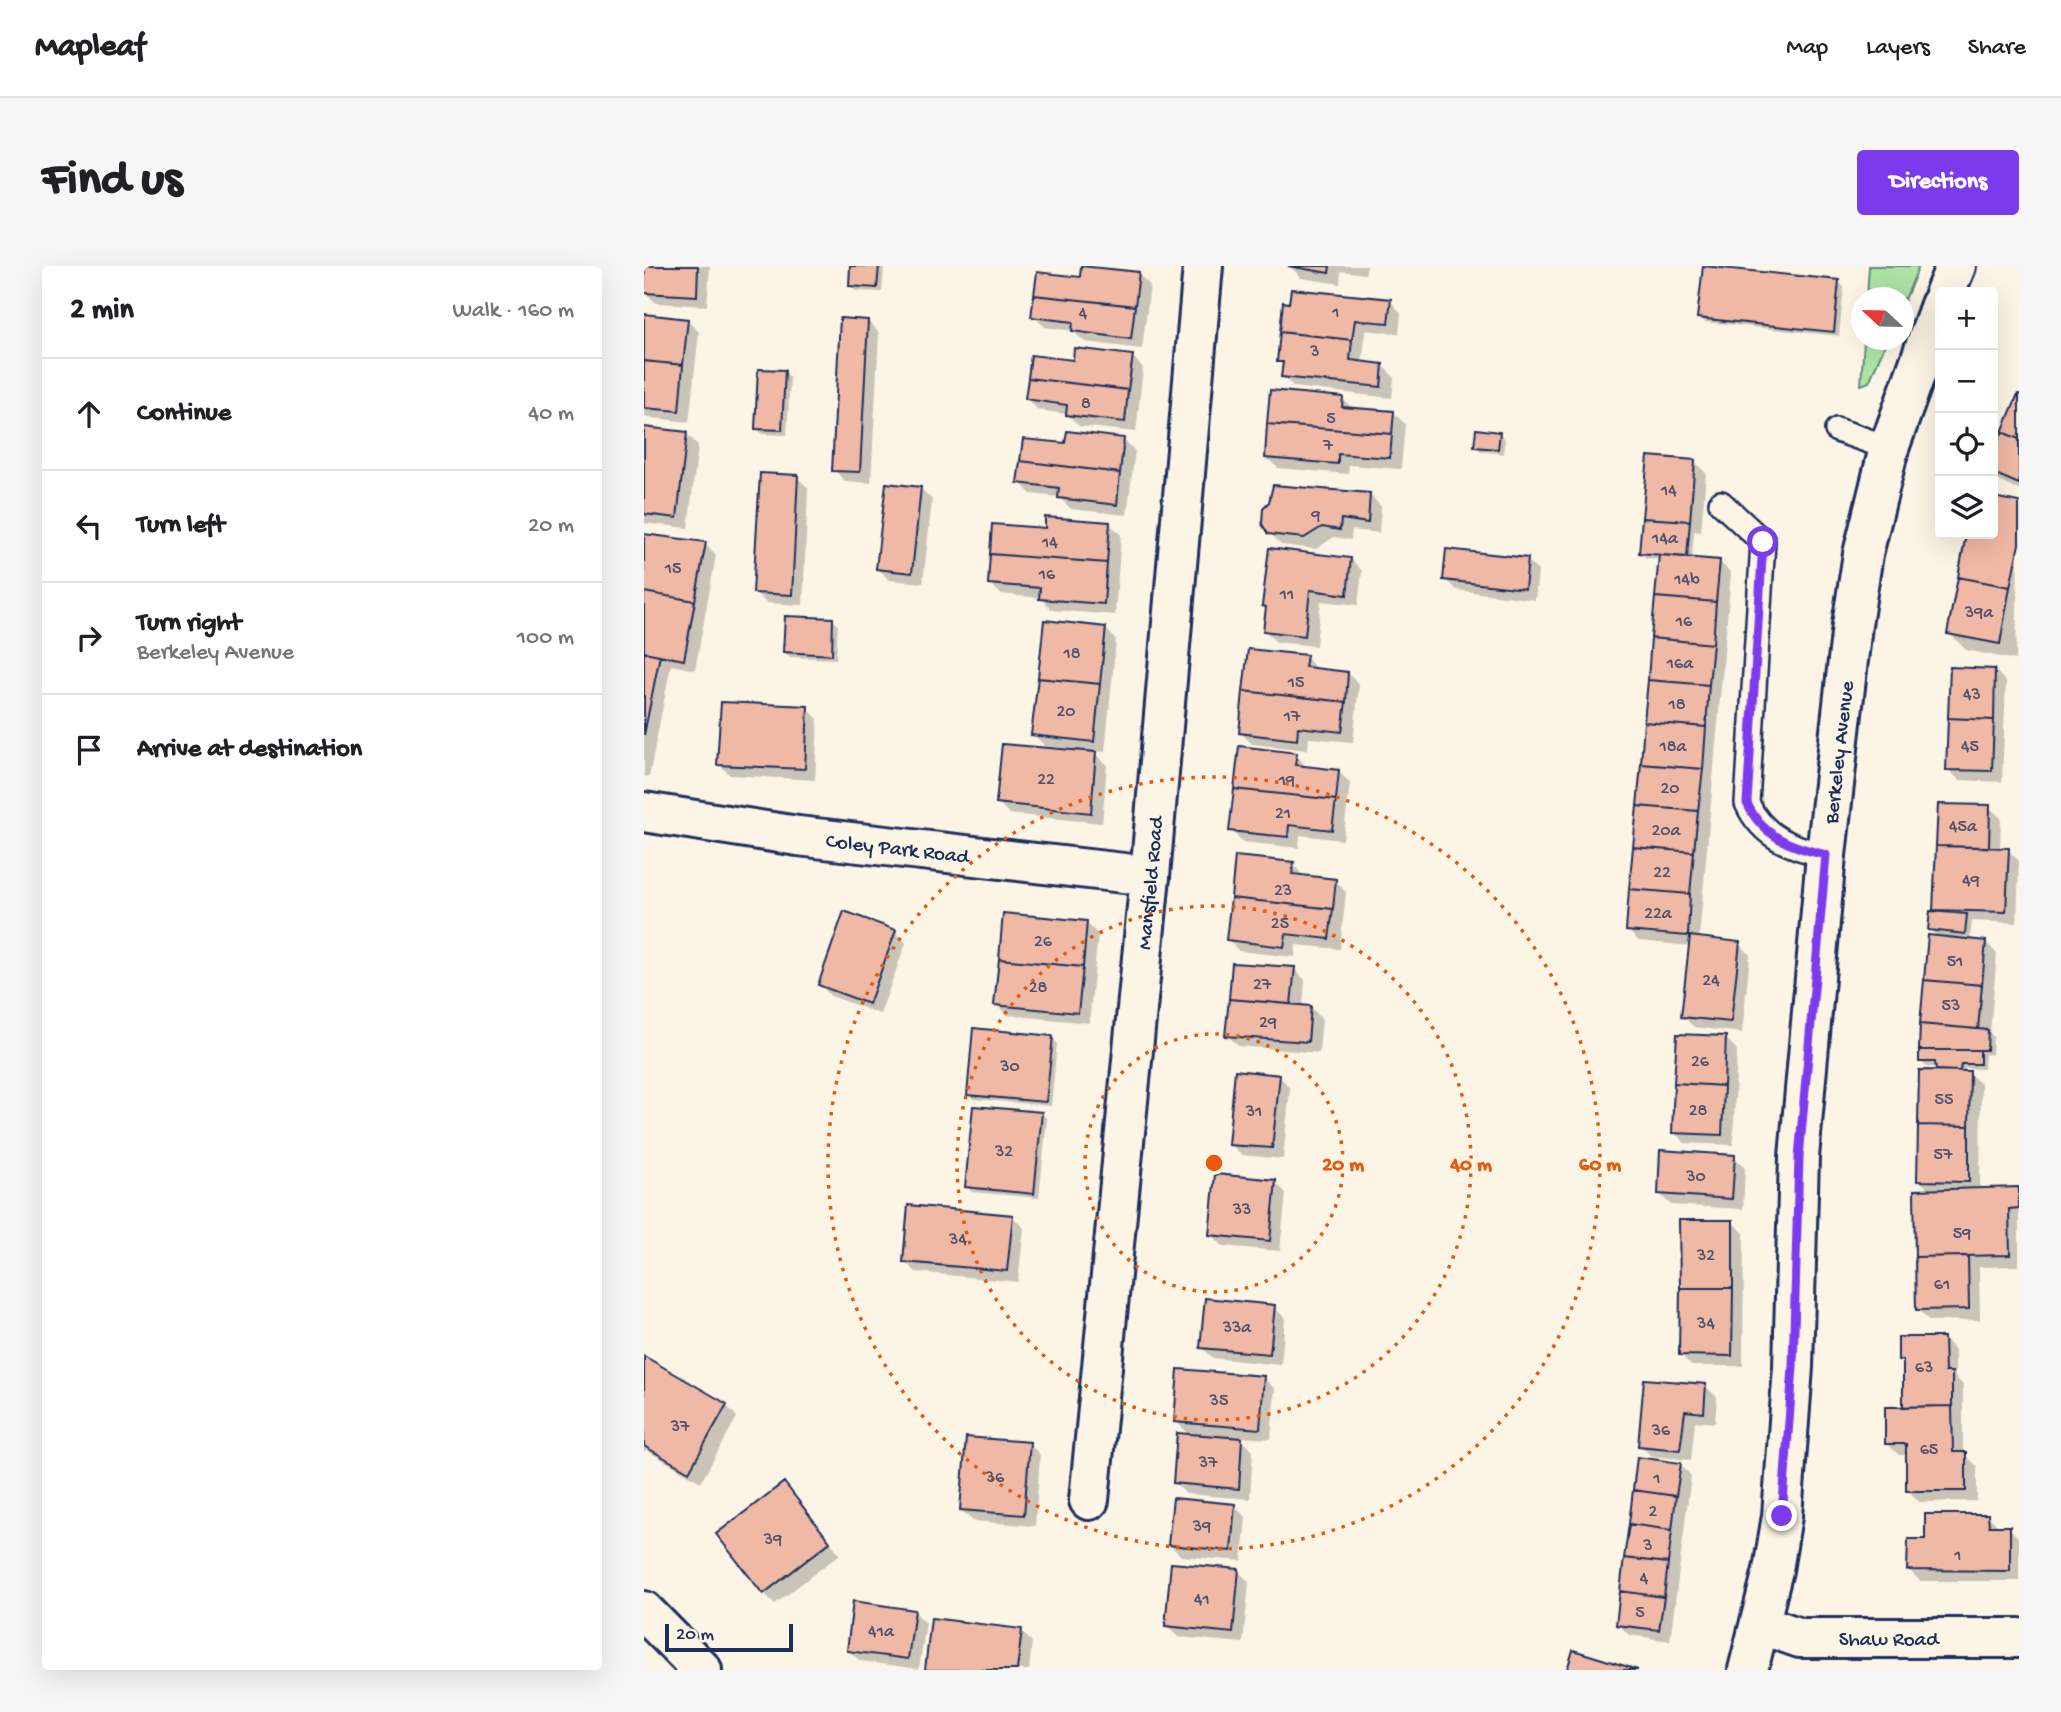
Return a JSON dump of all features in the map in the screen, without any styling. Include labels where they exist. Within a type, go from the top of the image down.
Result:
[{"type":"street","name":"Mansfield Road","points":[[1089,1500],[1150,876],[1203,266]]},
{"type":"street","points":[[1947,287],[1956,266]]},
{"type":"street","name":"Berkeley Avenue","points":[[1748,1670],[1782,1516],[1793,1367],[1799,1157],[1826,855],[1852,625],[1871,516],[1889,448],[1935,319]]},
{"type":"street","name":"Coley Park Road","points":[[644,812],[798,836],[1150,876]]},
{"type":"street","points":[[644,1611],[702,1670]]},
{"type":"street","name":"Shaw Road","points":[[1760,1624],[1800,1638],[2019,1638]]},
{"type":"lane","points":[[1837,430],[1889,448]]},
{"type":"lane","points":[[1721,503],[1763,542],[1747,803],[1754,818],[1770,833],[1794,848],[1826,855]]},
{"type":"green space","points":[[1869,266],[1919,266],[1910,287],[1868,287]]},
{"type":"green space","points":[[1863,350],[1883,350],[1869,382],[1861,385]]},
{"type":"building","points":[[645,266],[698,266],[697,296],[644,293]]},
{"type":"building","points":[[850,266],[879,266],[877,288],[849,286]]},
{"type":"building","points":[[1081,266],[1139,272],[1135,306],[1034,295],[1037,272],[1080,277]]},
{"type":"building","points":[[1288,266],[1330,266],[1329,273]]},
{"type":"building","points":[[1703,266],[1839,280],[1834,332],[1697,318]]},
{"type":"building","points":[[1291,289],[1391,299],[1388,323],[1355,320],[1352,340],[1280,332],[1283,302],[1289,303]]},
{"type":"building","points":[[1034,295],[1135,306],[1131,339],[1072,331],[1073,322],[1031,317]]},
{"type":"building","points":[[644,314],[688,319],[683,365],[644,361]]},
{"type":"building","points":[[840,318],[868,320],[860,472],[832,471]]},
{"type":"building","points":[[1280,332],[1352,340],[1350,360],[1383,364],[1381,387],[1281,377],[1283,362],[1277,362]]},
{"type":"building","points":[[1074,348],[1133,355],[1128,390],[1028,378],[1031,355],[1073,360]]},
{"type":"building","points":[[644,361],[683,365],[679,411],[644,408]]},
{"type":"building","points":[[758,369],[785,370],[782,430],[755,429]]},
{"type":"building","points":[[1028,378],[1128,390],[1125,422],[1066,415],[1067,405],[1025,399]]},
{"type":"building","points":[[1270,390],[1343,397],[1342,407],[1394,411],[1392,434],[1267,424]]},
{"type":"building","points":[[2019,394],[2019,439],[2002,432]]},
{"type":"building","points":[[1267,424],[1392,434],[1390,458],[1338,454],[1338,464],[1265,458]]},
{"type":"building","points":[[644,427],[687,432],[677,518],[644,514]]},
{"type":"building","points":[[1476,429],[1500,432],[1498,449],[1474,447]]},
{"type":"building","points":[[1067,431],[1124,438],[1120,473],[1020,461],[1023,439],[1065,443]]},
{"type":"building","points":[[2002,432],[2019,439],[2019,484],[1998,475],[1998,442]]},
{"type":"building","points":[[1648,456],[1695,460],[1690,521],[1642,518]]},
{"type":"building","points":[[1020,461],[1120,473],[1117,505],[1058,498],[1059,488],[1017,483]]},
{"type":"building","points":[[760,473],[798,475],[792,595],[753,593]]},
{"type":"building","points":[[886,483],[921,487],[912,573],[876,569]]},
{"type":"building","points":[[1273,485],[1370,493],[1368,523],[1341,519],[1340,530],[1322,527],[1304,538],[1268,534],[1262,524],[1263,508],[1269,502]]},
{"type":"building","points":[[1998,498],[2019,502],[2019,544],[2010,587],[1958,577],[1965,539],[1998,539]]},
{"type":"building","points":[[1045,517],[1110,522],[1107,563],[990,554],[992,524],[1045,528]]},
{"type":"building","points":[[1642,518],[1690,521],[1687,557],[1639,553]]},
{"type":"building","points":[[644,534],[706,542],[695,601],[644,592]]},
{"type":"building","points":[[1269,548],[1351,558],[1347,595],[1310,590],[1305,636],[1263,631],[1266,607],[1262,606]]},
{"type":"building","points":[[1446,549],[1528,558],[1525,589],[1443,580]]},
{"type":"building","points":[[990,554],[1107,563],[1104,604],[1039,599],[1040,588],[988,584]]},
{"type":"building","points":[[1659,555],[1720,560],[1716,602],[1655,597]]},
{"type":"building","points":[[1958,577],[2010,587],[2000,644],[1947,634]]},
{"type":"building","points":[[644,592],[695,601],[684,660],[644,652]]},
{"type":"building","points":[[1655,597],[1716,602],[1713,644],[1651,638]]},
{"type":"building","points":[[785,616],[833,618],[832,655],[783,652]]},
{"type":"building","points":[[1044,620],[1106,627],[1100,684],[1038,678]]},
{"type":"building","points":[[1651,638],[1713,644],[1709,685],[1648,680]]},
{"type":"building","points":[[1248,649],[1307,655],[1305,667],[1348,672],[1346,702],[1243,691]]},
{"type":"building","points":[[644,652],[660,655],[644,735]]},
{"type":"building","points":[[1950,667],[1995,669],[1994,720],[1948,718]]},
{"type":"building","points":[[1038,678],[1100,684],[1094,742],[1031,735]]},
{"type":"building","points":[[1648,680],[1709,685],[1706,727],[1644,722]]},
{"type":"building","points":[[1243,691],[1346,702],[1342,732],[1298,727],[1297,740],[1239,733]]},
{"type":"building","points":[[721,702],[808,706],[805,769],[717,765]]},
{"type":"building","points":[[1948,718],[1994,720],[1992,771],[1946,770]]},
{"type":"building","points":[[1644,722],[1706,727],[1703,769],[1641,764]]},
{"type":"building","points":[[1002,744],[1096,752],[1091,813],[996,803]]},
{"type":"building","points":[[1239,746],[1297,753],[1295,765],[1339,770],[1336,800],[1234,789]]},
{"type":"building","points":[[1641,764],[1703,769],[1698,811],[1637,806]]},
{"type":"building","points":[[1234,789],[1336,800],[1332,830],[1289,825],[1288,837],[1229,831]]},
{"type":"building","points":[[1938,804],[1990,805],[1989,847],[1936,846]]},
{"type":"building","points":[[1637,806],[1698,811],[1694,852],[1633,847]]},
{"type":"building","points":[[1936,846],[2009,848],[2006,912],[1933,910]]},
{"type":"building","points":[[1633,847],[1694,852],[1690,894],[1629,889]]},
{"type":"building","points":[[1235,856],[1294,862],[1292,874],[1336,879],[1333,909],[1231,898]]},
{"type":"building","points":[[1629,889],[1690,894],[1688,936],[1626,931]]},
{"type":"building","points":[[1231,898],[1333,909],[1329,939],[1286,934],[1284,947],[1226,940]]},
{"type":"building","points":[[844,911],[896,930],[869,1004],[818,985]]},
{"type":"building","points":[[1930,911],[1967,914],[1965,934],[1928,930]]},
{"type":"building","points":[[1003,913],[1087,921],[1083,967],[999,959]]},
{"type":"building","points":[[1928,935],[1986,941],[1982,985],[1924,980]]},
{"type":"building","points":[[1690,936],[1740,942],[1731,1022],[1681,1017]]},
{"type":"building","points":[[999,959],[1083,967],[1078,1013],[994,1005]]},
{"type":"building","points":[[1232,963],[1295,967],[1291,1004],[1229,999]]},
{"type":"building","points":[[1924,980],[1982,985],[1978,1029],[1920,1024]]},
{"type":"building","points":[[1229,999],[1311,1006],[1308,1042],[1225,1036]]},
{"type":"building","points":[[1920,1024],[1988,1030],[1987,1050],[1919,1050]]},
{"type":"building","points":[[973,1028],[1053,1036],[1046,1102],[967,1095]]},
{"type":"building","points":[[1677,1034],[1726,1036],[1724,1086],[1674,1083]]},
{"type":"building","points":[[1919,1050],[1980,1050],[1980,1064],[1961,1064],[1960,1071],[1936,1070],[1935,1062],[1919,1062]]},
{"type":"building","points":[[1235,1070],[1280,1075],[1272,1148],[1228,1145]]},
{"type":"building","points":[[1919,1070],[1970,1071],[1969,1126],[1918,1125]]},
{"type":"building","points":[[1674,1083],[1724,1086],[1722,1135],[1672,1133]]},
{"type":"building","points":[[973,1106],[1042,1112],[1034,1194],[965,1187]]},
{"type":"building","points":[[1918,1125],[1969,1126],[1969,1182],[1917,1181]]},
{"type":"building","points":[[1660,1150],[1735,1155],[1732,1199],[1658,1194]]},
{"type":"building","points":[[1215,1174],[1276,1180],[1270,1241],[1209,1235]]},
{"type":"building","points":[[2019,1187],[2019,1208],[2009,1209],[2010,1255],[1915,1257],[1914,1190]]},
{"type":"building","points":[[908,1205],[1013,1215],[1007,1271],[903,1262]]},
{"type":"building","points":[[1679,1220],[1733,1220],[1733,1288],[1680,1288]]},
{"type":"building","points":[[1968,1256],[1969,1309],[1916,1310],[1915,1257]]},
{"type":"building","points":[[1680,1288],[1733,1288],[1732,1356],[1679,1355]]},
{"type":"building","points":[[1205,1298],[1275,1305],[1270,1354],[1200,1348]]},
{"type":"building","points":[[1898,1337],[1944,1337],[1945,1372],[1952,1372],[1952,1406],[1903,1407],[1903,1360],[1898,1360]]},
{"type":"building","points":[[644,1356],[727,1404],[689,1472],[644,1446]]},
{"type":"building","points":[[1178,1369],[1264,1376],[1260,1429],[1174,1422]]},
{"type":"building","points":[[1644,1379],[1706,1384],[1704,1413],[1685,1411],[1680,1450],[1638,1446]]},
{"type":"building","points":[[1952,1406],[1953,1452],[1966,1452],[1966,1491],[1906,1491],[1906,1444],[1885,1444],[1885,1407]]},
{"type":"building","points":[[1177,1433],[1242,1438],[1239,1489],[1173,1483]]},
{"type":"building","points":[[966,1437],[1030,1442],[1024,1515],[960,1510]]},
{"type":"building","points":[[1637,1457],[1681,1463],[1676,1496],[1633,1490]]},
{"type":"building","points":[[784,1482],[830,1542],[763,1594],[716,1534]]},
{"type":"building","points":[[1633,1490],[1676,1496],[1672,1530],[1629,1524]]},
{"type":"building","points":[[1173,1498],[1235,1504],[1231,1551],[1168,1545]]},
{"type":"building","points":[[1925,1514],[1988,1514],[1989,1526],[2010,1526],[2010,1571],[1907,1570],[1908,1539],[1925,1539]]},
{"type":"building","points":[[1629,1524],[1672,1530],[1668,1563],[1624,1558]]},
{"type":"building","points":[[1624,1558],[1668,1563],[1664,1597],[1620,1591]]},
{"type":"building","points":[[1171,1563],[1239,1569],[1233,1633],[1165,1626]]},
{"type":"building","points":[[1620,1591],[1664,1597],[1659,1630],[1616,1625]]},
{"type":"building","points":[[853,1601],[915,1610],[908,1659],[847,1651]]},
{"type":"building","points":[[931,1618],[1022,1629],[1017,1670],[925,1670]]},
{"type":"building","points":[[1573,1650],[1638,1670],[1567,1670]]},
{"type":"route","points":[[1763,542],[1747,803],[1754,818],[1770,833],[1794,848],[1826,855],[1799,1157],[1793,1367],[1782,1516]]}]
